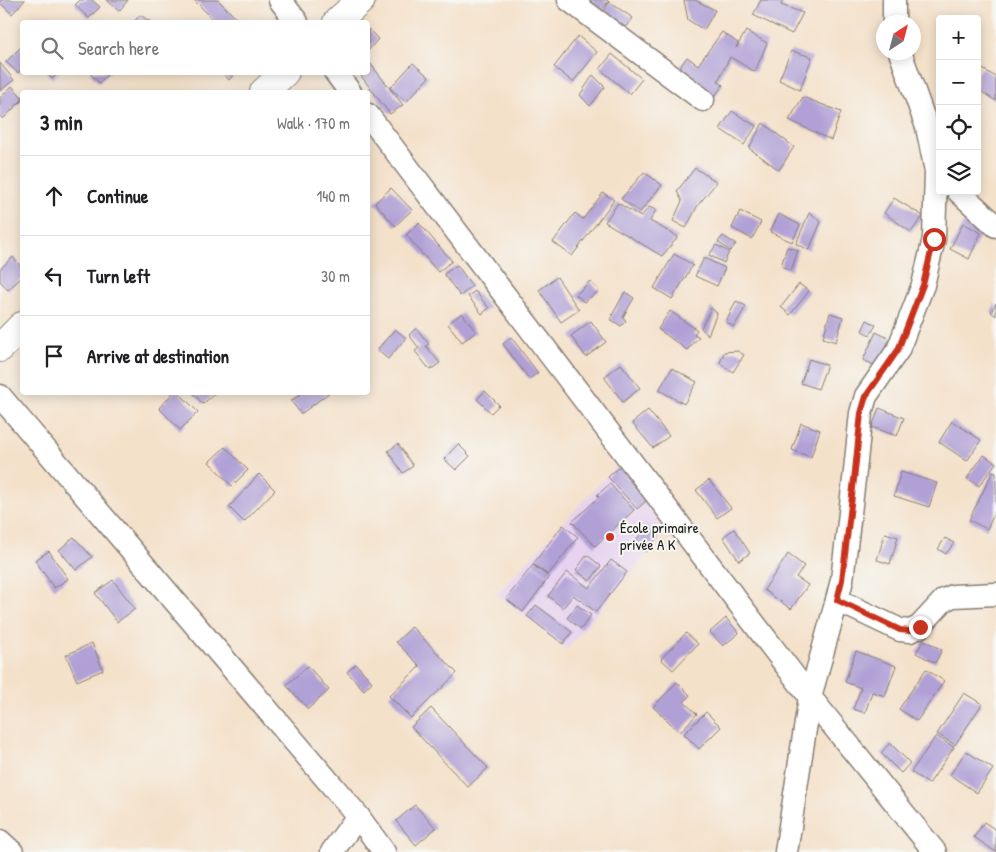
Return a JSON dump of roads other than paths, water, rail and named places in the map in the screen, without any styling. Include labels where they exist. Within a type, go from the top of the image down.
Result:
[{"type":"street","points":[[280,0],[295,20]]},
{"type":"street","points":[[339,20],[361,0]]},
{"type":"street","points":[[568,0],[703,100]]},
{"type":"street","points":[[894,0],[894,15]]},
{"type":"street","points":[[903,60],[927,127],[936,165]]},
{"type":"street","points":[[266,90],[282,75]]},
{"type":"street","points":[[337,75],[348,90]]},
{"type":"street","points":[[370,118],[810,696],[935,852]]},
{"type":"street","points":[[786,852],[810,696],[842,580],[861,413],[866,396],[898,350],[923,285],[934,239],[937,195]]},
{"type":"street","points":[[962,195],[996,226]]},
{"type":"street","points":[[0,348],[20,328]]},
{"type":"street","points":[[0,396],[358,816],[384,852]]},
{"type":"street","points":[[837,600],[900,630],[910,631],[920,627],[944,600],[953,596],[996,594]]},
{"type":"street","points":[[332,852],[358,816]]},
{"type":"street","points":[[0,841],[12,852]]},
{"type":"place","name":"École primaire privée A K","points":[[610,537]]}]
